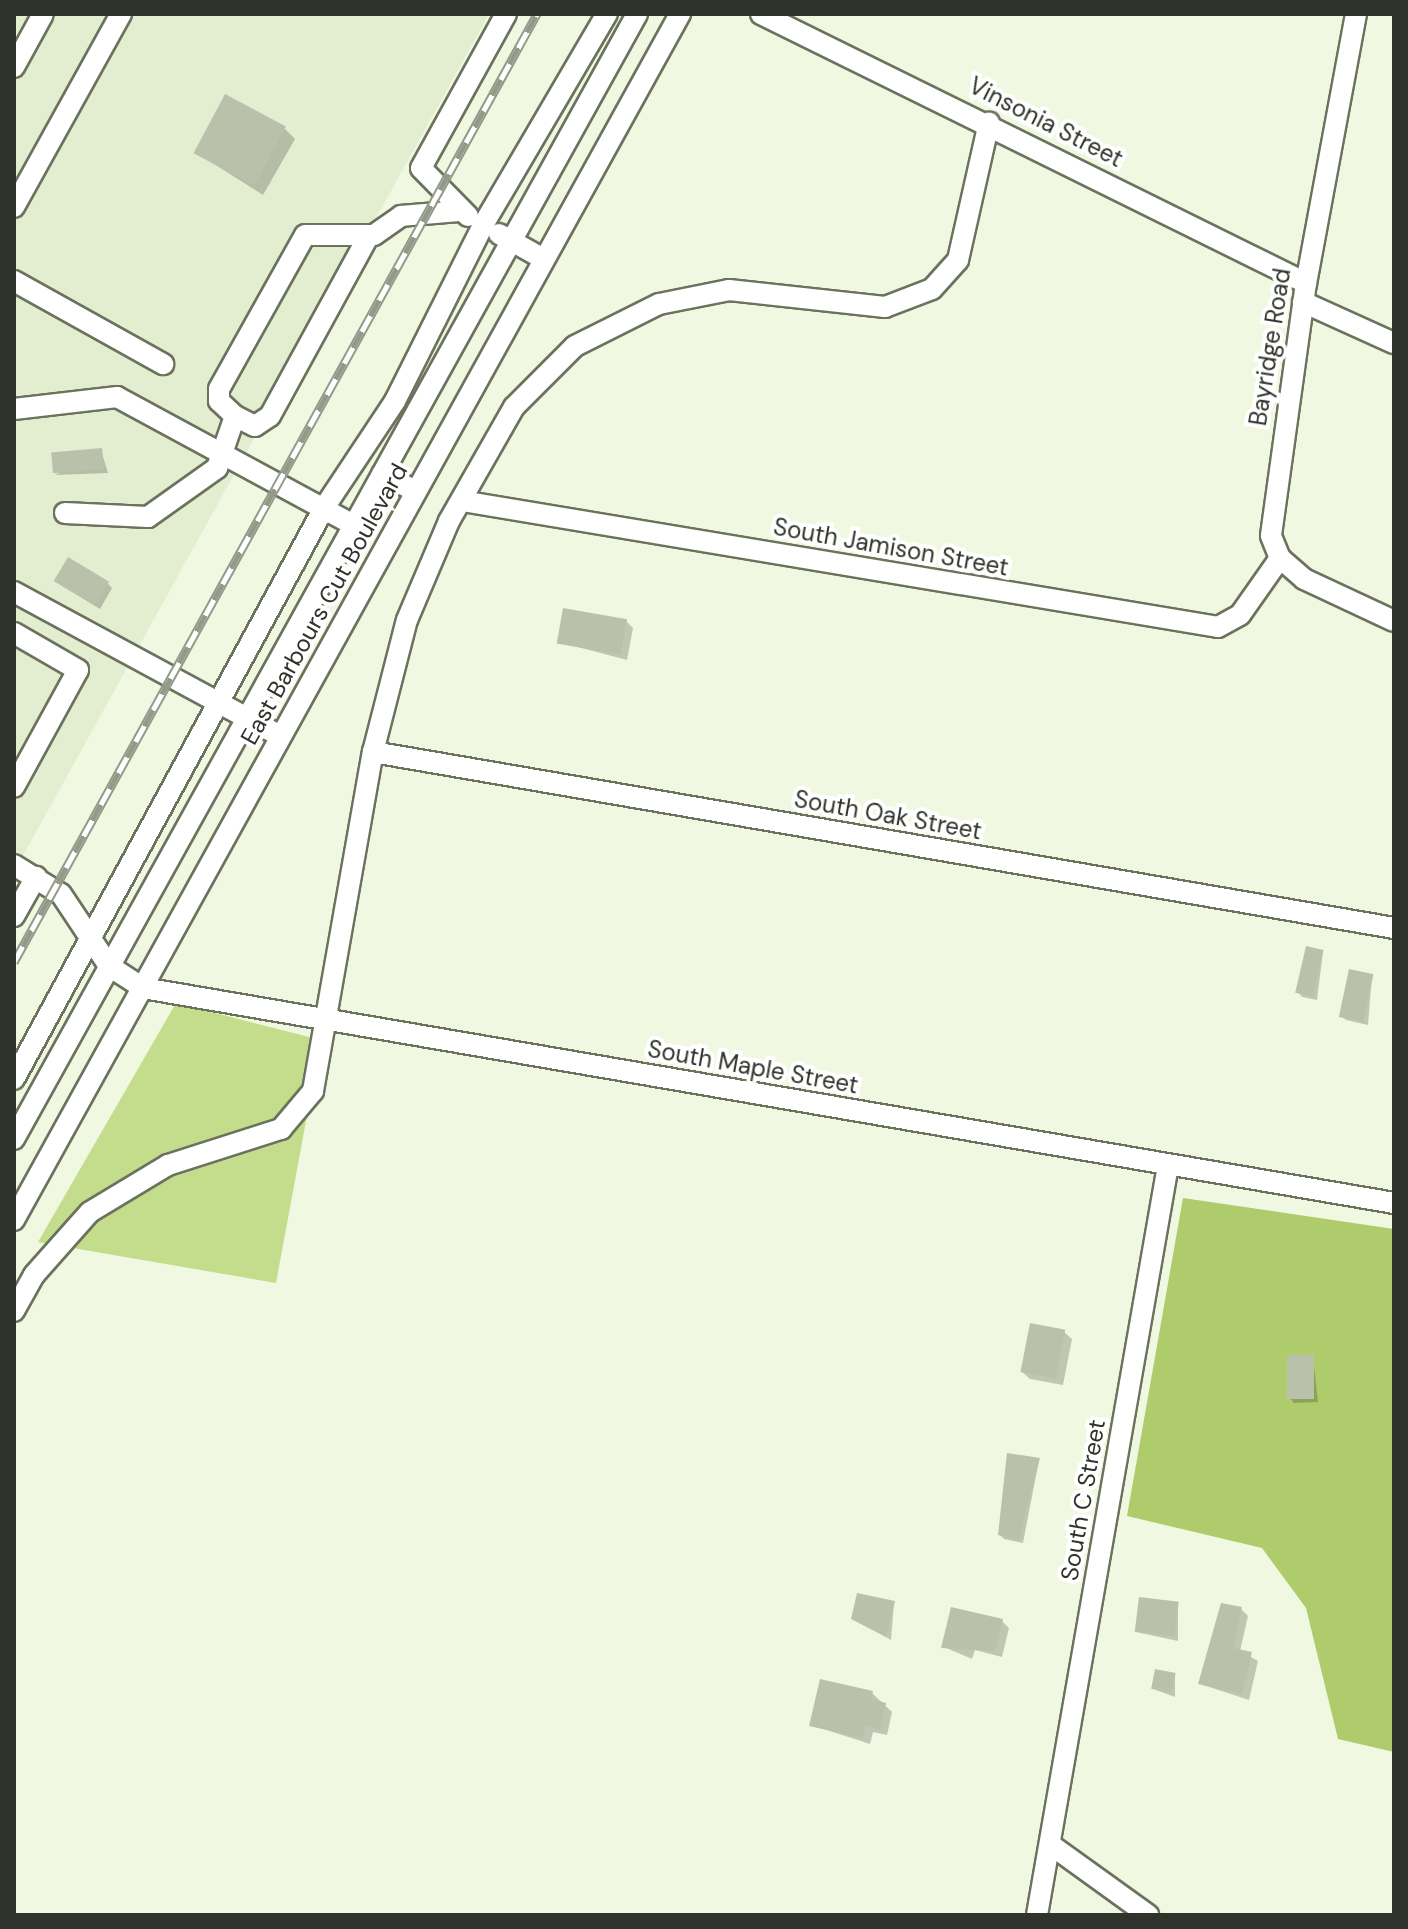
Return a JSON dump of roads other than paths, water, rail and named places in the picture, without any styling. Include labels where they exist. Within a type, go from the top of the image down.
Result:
[{"type":"street","points":[[14,67],[43,14]]},
{"type":"street","points":[[14,207],[121,14]]},
{"type":"street","points":[[506,14],[421,168],[461,211],[544,259]]},
{"type":"street","points":[[14,1079],[223,703],[324,508],[395,401],[483,225],[607,14]]},
{"type":"street","name":"East Barbours Cut Boulevard","points":[[14,1139],[637,14]]},
{"type":"street","name":"East Barbours Cut Boulevard","points":[[14,1220],[680,14]]},
{"type":"street","name":"Vinsonia Street","points":[[761,14],[989,122],[1394,343]]},
{"type":"street","name":"Bayridge Road","points":[[1280,558],[1270,510],[1304,292],[1356,14]]},
{"type":"street","points":[[14,1311],[34,1275],[90,1212],[168,1165],[281,1129],[313,1091],[373,752],[407,620],[462,501],[524,397],[575,346],[659,304],[729,290],[885,307],[932,289],[958,260],[989,122]]},
{"type":"street","points":[[369,235],[316,231],[297,245],[219,389],[219,401],[235,416],[255,426],[270,416],[369,235],[401,216],[461,211]]},
{"type":"street","points":[[14,281],[163,364]]},
{"type":"street","points":[[14,409],[117,397],[219,449],[354,525]]},
{"type":"street","points":[[65,513],[148,517],[210,475],[235,416]]},
{"type":"street","points":[[382,474],[416,491]]},
{"type":"street","name":"South Jamison Street","points":[[462,501],[1218,627],[1240,615],[1280,558]]},
{"type":"street","points":[[1280,558],[1304,579],[1394,621]]},
{"type":"street","points":[[14,592],[280,736]]},
{"type":"street","points":[[14,633],[78,670],[14,787]]},
{"type":"street","name":"South Oak Street","points":[[373,752],[1394,928]]},
{"type":"street","points":[[14,865],[61,894],[109,966]]},
{"type":"street","points":[[14,916],[36,877]]},
{"type":"street","name":"South Maple Street","points":[[109,966],[143,988],[1394,1203]]},
{"type":"street","name":"South C Street","points":[[1037,1915],[1168,1165]]},
{"type":"street","points":[[1051,1845],[1148,1915]]},
{"type":"railway","points":[[14,962],[537,14]]}]
